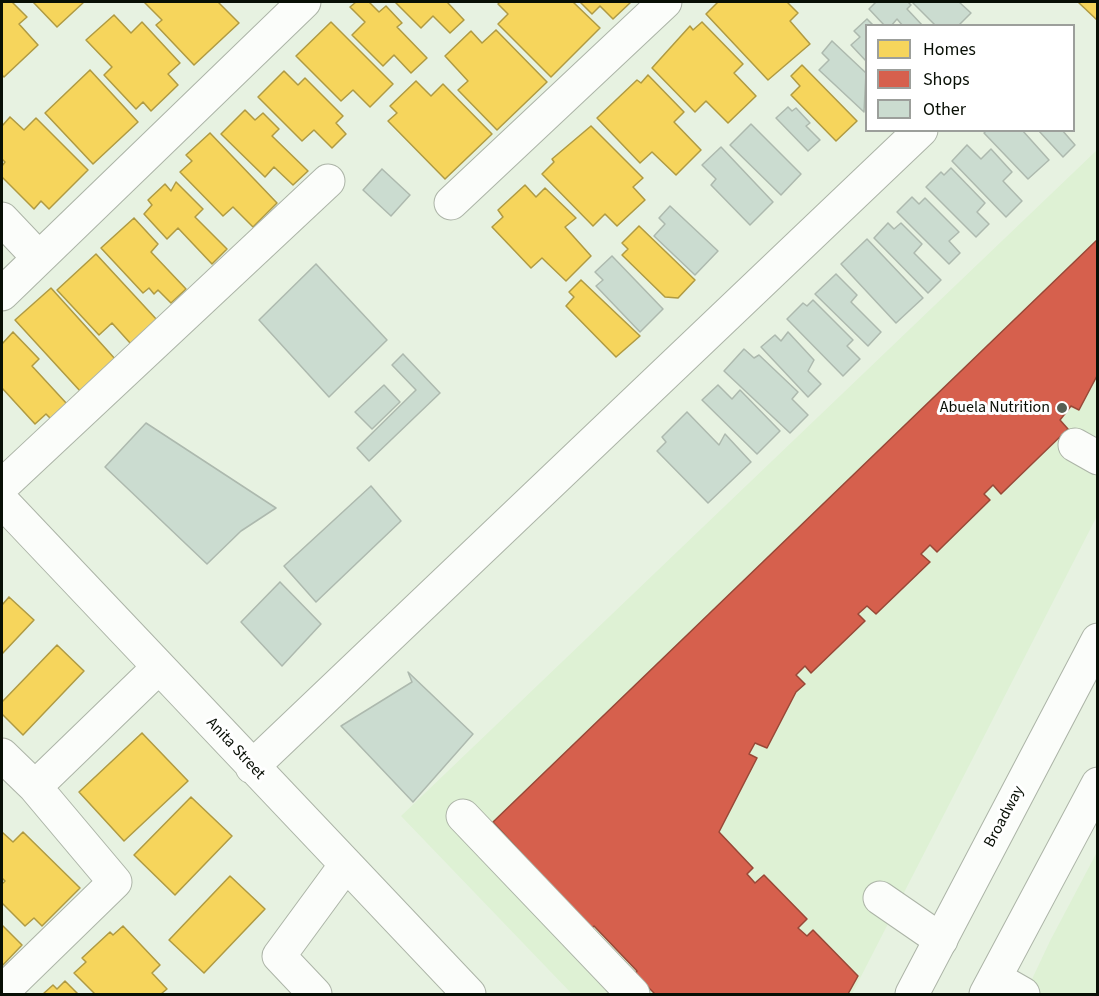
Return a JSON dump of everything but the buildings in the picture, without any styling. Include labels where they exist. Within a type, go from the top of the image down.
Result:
[{"type":"street","points":[[2,294],[304,2]]},
{"type":"street","points":[[451,203],[665,2]]},
{"type":"street","points":[[252,766],[919,132]]},
{"type":"street","points":[[2,486],[328,181]]},
{"type":"street","points":[[2,219],[39,258]]},
{"type":"street","name":"Anita Street","points":[[2,501],[345,867],[469,994]]},
{"type":"street","name":"Broadway","points":[[912,994],[1098,640]]},
{"type":"street","points":[[35,787],[159,667]]},
{"type":"street","points":[[2,755],[35,787],[115,882],[2,992]]},
{"type":"street","points":[[1023,994],[990,986],[1098,784]]},
{"type":"street","points":[[464,816],[633,994]]},
{"type":"street","points":[[315,994],[279,956],[345,867]]},
{"type":"street","points":[[880,898],[941,940]]},
{"type":"shaded area","points":[[1097,150],[1097,516],[852,994],[572,994],[401,816]]},
{"type":"shaded area","points":[[1097,852],[1097,994],[1025,994],[1050,941]]},
{"type":"place","name":"Abuela Nutrition","points":[[1062,408]]}]
